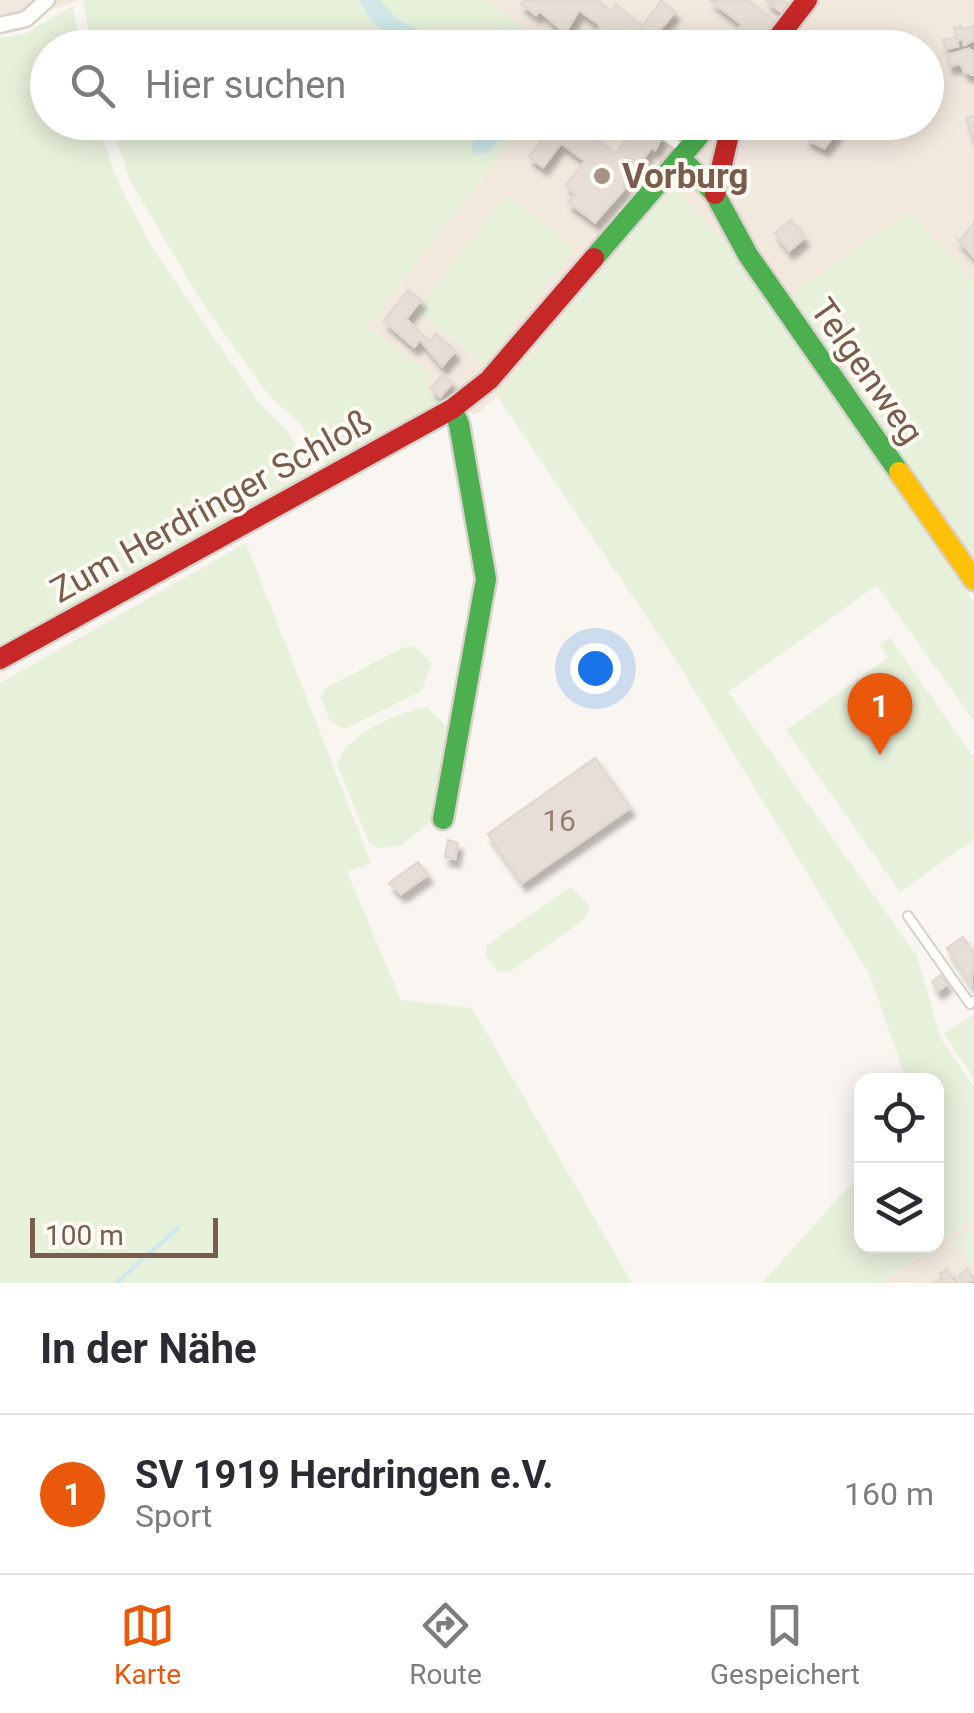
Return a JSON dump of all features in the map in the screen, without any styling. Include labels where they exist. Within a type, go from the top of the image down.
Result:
[{"type":"street","points":[[0,25],[26,19],[47,0]]},
{"type":"street","points":[[784,30],[807,0]]},
{"type":"street","name":"Zum Herdringer Schloß","points":[[0,659],[452,409],[490,380],[697,140]]},
{"type":"street","points":[[716,194],[728,140]]},
{"type":"street","name":"Telgenweg","points":[[684,156],[716,194],[748,255],[974,580]]},
{"type":"street","points":[[443,819],[486,579],[459,424],[452,409]]},
{"type":"lane","points":[[668,140],[684,156]]},
{"type":"lane","points":[[908,916],[970,1004],[974,1001]]},
{"type":"shaded area","points":[[0,0],[81,0],[0,25]]},
{"type":"shaded area","points":[[486,0],[974,0],[974,284],[778,304],[670,183],[497,396],[475,415],[427,394],[367,327],[512,140],[944,140],[944,30],[526,30]]},
{"type":"shaded area","points":[[974,1218],[974,1283],[880,1283],[925,1253],[944,1253],[944,1240]]},
{"type":"green space","points":[[83,0],[486,0],[526,30],[88,30]]},
{"type":"green space","points":[[73,6],[77,30],[31,30]]},
{"type":"green space","points":[[30,31],[30,140],[103,140],[120,187],[151,246],[259,403],[289,433],[314,477],[0,655],[0,38]]},
{"type":"green space","points":[[116,140],[512,140],[367,327],[429,372],[427,393],[442,400],[422,421],[329,469],[300,423],[270,397],[203,304],[131,182]]},
{"type":"green space","points":[[670,183],[778,304],[909,211],[974,284],[974,563],[921,488],[904,500],[974,603],[974,721],[877,585],[728,692],[917,956],[941,1039],[974,1087],[974,1218],[944,1239],[944,1073],[904,1073],[870,975],[677,662],[497,396]]},
{"type":"green space","points":[[506,195],[575,249],[484,364],[416,311]]},
{"type":"green space","points":[[246,543],[371,863],[347,872],[401,1000],[472,1008],[632,1283],[0,1283],[0,683]]},
{"type":"green space","points":[[890,638],[974,758],[974,839],[900,892],[786,730],[888,658],[880,645]]},
{"type":"green space","points":[[415,646],[431,663],[422,691],[344,729],[330,721],[321,697],[326,688],[402,648]]},
{"type":"green space","points":[[427,707],[446,727],[431,821],[402,845],[378,848],[369,843],[337,764],[363,733],[389,719]]},
{"type":"green space","points":[[571,887],[590,906],[585,919],[512,970],[499,973],[486,956],[487,945]]},
{"type":"green space","points":[[974,1014],[974,1079],[944,1034]]},
{"type":"green space","points":[[854,1181],[854,1253],[924,1253],[880,1283],[762,1283]]},
{"type":"green space","points":[[974,1227],[974,1270],[954,1239]]},
{"type":"water","points":[[359,0],[380,0],[397,19],[418,30],[381,30]]},
{"type":"water","points":[[474,140],[499,140],[490,152],[475,154],[471,146]]},
{"type":"building","points":[[524,0],[597,0],[612,12],[616,5],[642,26],[639,30],[598,30],[601,26],[579,10],[567,30],[562,30],[540,11],[536,15],[521,4]]},
{"type":"building","points":[[748,0],[775,21],[768,30],[737,30],[741,24],[711,1]]},
{"type":"building","points":[[766,0],[782,0],[788,4],[781,12]]},
{"type":"building","points":[[661,1],[675,12],[660,30],[639,30]]},
{"type":"building","points":[[974,26],[974,40],[964,45],[963,39],[957,40],[954,28]]},
{"type":"building","points":[[956,37],[958,46],[946,49],[944,40]]},
{"type":"building","points":[[969,49],[974,53],[974,75],[964,72],[961,64],[949,66],[948,55]]},
{"type":"building","points":[[974,116],[974,135],[972,136],[966,118]]},
{"type":"building","name":"Vorburg","points":[[541,140],[598,140],[616,154],[626,140],[660,140],[595,222],[568,202],[575,194],[566,185],[585,161],[561,143],[543,167],[529,157]]},
{"type":"building","points":[[808,140],[830,140],[824,148]]},
{"type":"building","points":[[791,220],[804,238],[789,251],[775,233]]},
{"type":"building","points":[[974,223],[974,257],[956,238],[960,241]]},
{"type":"building","points":[[408,290],[421,300],[406,319],[429,342],[436,334],[455,351],[442,366],[420,340],[414,347],[384,321]]},
{"type":"building","points":[[443,374],[452,383],[440,397],[431,388]]},
{"type":"building","points":[[595,758],[630,808],[522,883],[488,834]]},
{"type":"building","points":[[448,840],[458,843],[455,859],[445,857]]},
{"type":"building","points":[[418,862],[428,875],[401,894],[389,883]]},
{"type":"building","points":[[963,937],[974,954],[971,984],[947,948]]},
{"type":"building","points":[[941,975],[947,984],[938,991],[932,982]]},
{"type":"building","points":[[947,1269],[955,1283],[934,1283],[942,1278],[940,1274]]},
{"type":"building","points":[[968,1269],[974,1280],[964,1283],[959,1276]]},
{"type":"waterway","points":[[116,1283],[178,1228]]},
{"type":"traffic: fast","points":[[594,258],[696,140]]},
{"type":"traffic: fast","points":[[682,159],[715,194],[748,255],[899,472]]},
{"type":"traffic: fast","points":[[443,819],[486,579],[459,424],[452,409]]},
{"type":"traffic: slow","points":[[899,472],[974,580]]},
{"type":"traffic: jam","points":[[784,30],[807,0]]},
{"type":"traffic: jam","points":[[715,194],[728,140]]},
{"type":"traffic: jam","points":[[0,659],[452,409],[489,380],[594,258]]},
{"type":"place","name":"Vorburg","points":[[602,176]]},
{"type":"place","name":"SV 1919 Herdringen e.V.","points":[[880,755]]}]
